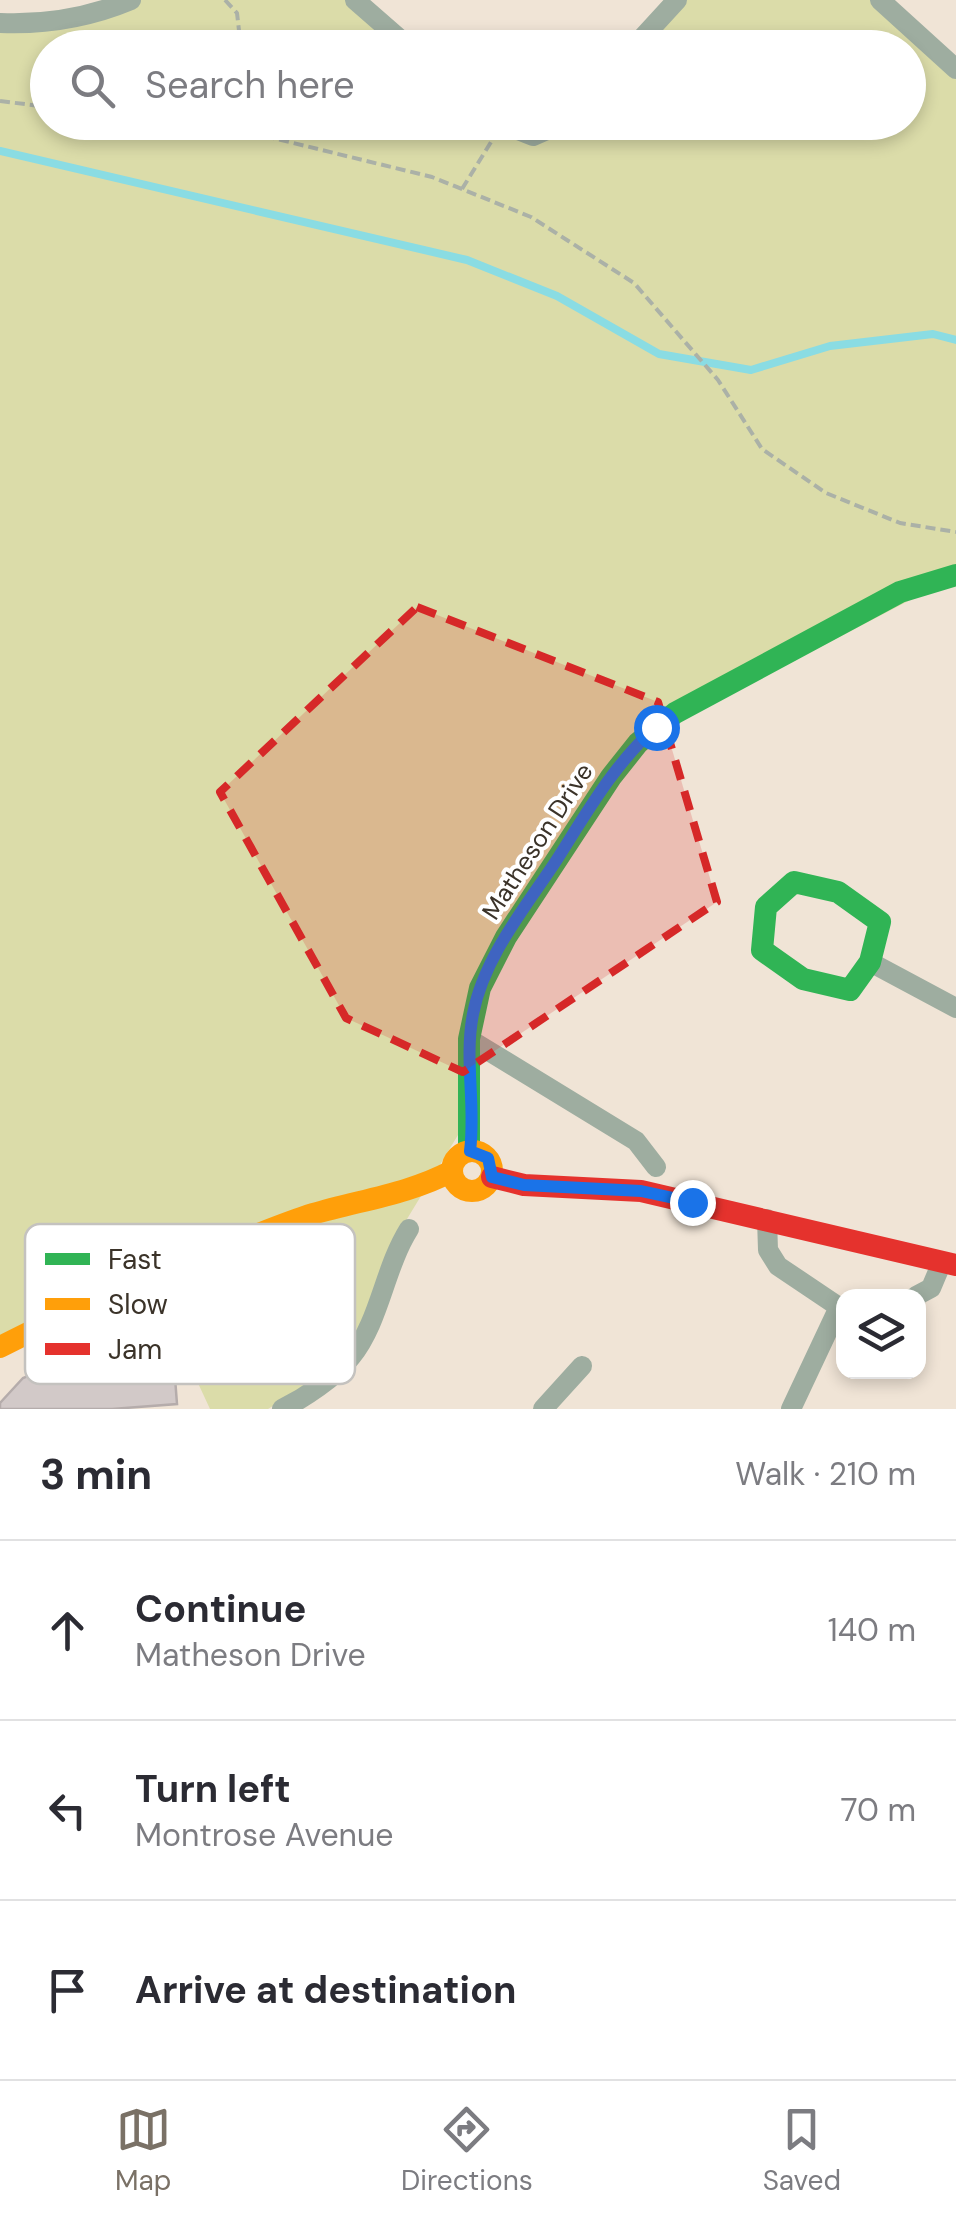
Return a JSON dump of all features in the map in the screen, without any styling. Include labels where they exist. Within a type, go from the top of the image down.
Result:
[{"type":"street","points":[[0,23],[94,16],[131,0]]},
{"type":"street","points":[[355,0],[389,30]]},
{"type":"street","points":[[880,0],[913,30]]},
{"type":"street","points":[[646,30],[664,4]]},
{"type":"street","points":[[926,42],[956,69]]},
{"type":"street","name":"Matheson Drive","points":[[470,1151],[469,1039],[480,988],[506,937],[610,777],[638,743],[675,713],[900,592],[956,575]]},
{"type":"street","points":[[794,882],[838,892],[880,922],[870,962],[850,990],[803,979],[762,950],[766,906],[794,882]]},
{"type":"street","points":[[870,962],[956,1008]]},
{"type":"street","points":[[469,1039],[636,1141],[656,1167]]},
{"type":"street","points":[[285,1224],[429,1182],[452,1170],[457,1158],[470,1151],[488,1158],[492,1177],[485,1188],[472,1192],[460,1188],[452,1170]]},
{"type":"street","points":[[492,1177],[524,1185],[641,1191],[949,1264],[926,1291]]},
{"type":"street","points":[[421,1205],[429,1182]]},
{"type":"street","points":[[767,1219],[768,1250],[778,1266],[836,1303]]},
{"type":"street","points":[[355,1349],[368,1326],[394,1253],[409,1229]]},
{"type":"street","points":[[791,1409],[836,1316]]},
{"type":"street","points":[[0,1347],[25,1334]]},
{"type":"street","points":[[543,1409],[582,1366]]},
{"type":"street","points":[[282,1409],[319,1384]]},
{"type":"path","points":[[225,0],[237,13],[239,30]]},
{"type":"path","points":[[0,102],[30,105]]},
{"type":"path","points":[[290,140],[432,177],[531,216],[634,283],[714,376],[762,448],[826,494],[900,523],[956,532]]},
{"type":"path","points":[[462,189],[491,140]]},
{"type":"highlighted area","points":[[417,607],[658,702],[717,902],[463,1072],[346,1018],[220,792]]},
{"type":"green space","points":[[129,0],[355,0],[390,30],[30,30],[30,140],[926,140],[926,42],[956,69],[956,576],[637,743],[474,1010],[458,1135],[390,1247],[355,1344],[355,1224],[25,1224],[25,1330],[0,1342],[0,19]]},
{"type":"green space","points":[[677,0],[880,0],[913,30],[649,30]]},
{"type":"green space","points":[[198,1384],[308,1384],[268,1409],[210,1409]]},
{"type":"building","points":[[23,1378],[25,1384],[175,1384],[177,1404],[112,1409],[0,1409],[0,1403]]},
{"type":"waterway","points":[[0,151],[467,260],[557,296],[659,354],[751,370],[830,346],[933,334],[956,340]]},
{"type":"traffic: fast","points":[[469,1151],[469,1039],[480,988],[506,937],[611,777],[638,743],[675,713],[900,592],[956,575]]},
{"type":"traffic: fast","points":[[794,882],[838,892],[880,922],[870,962],[850,990],[803,979],[762,950],[766,907],[794,882]]},
{"type":"traffic: slow","points":[[472,1151],[486,1157],[492,1171],[486,1185],[472,1191],[458,1185],[452,1171],[458,1157],[472,1151]]},
{"type":"traffic: slow","points":[[285,1224],[402,1191],[452,1171]]},
{"type":"traffic: slow","points":[[0,1347],[25,1334]]},
{"type":"traffic: jam","points":[[492,1177],[524,1185],[641,1191],[956,1265]]},
{"type":"route","points":[[656,727],[610,777],[490,964],[480,988],[469,1039],[470,1151],[488,1158],[492,1177],[524,1185],[641,1191],[692,1202]]}]
